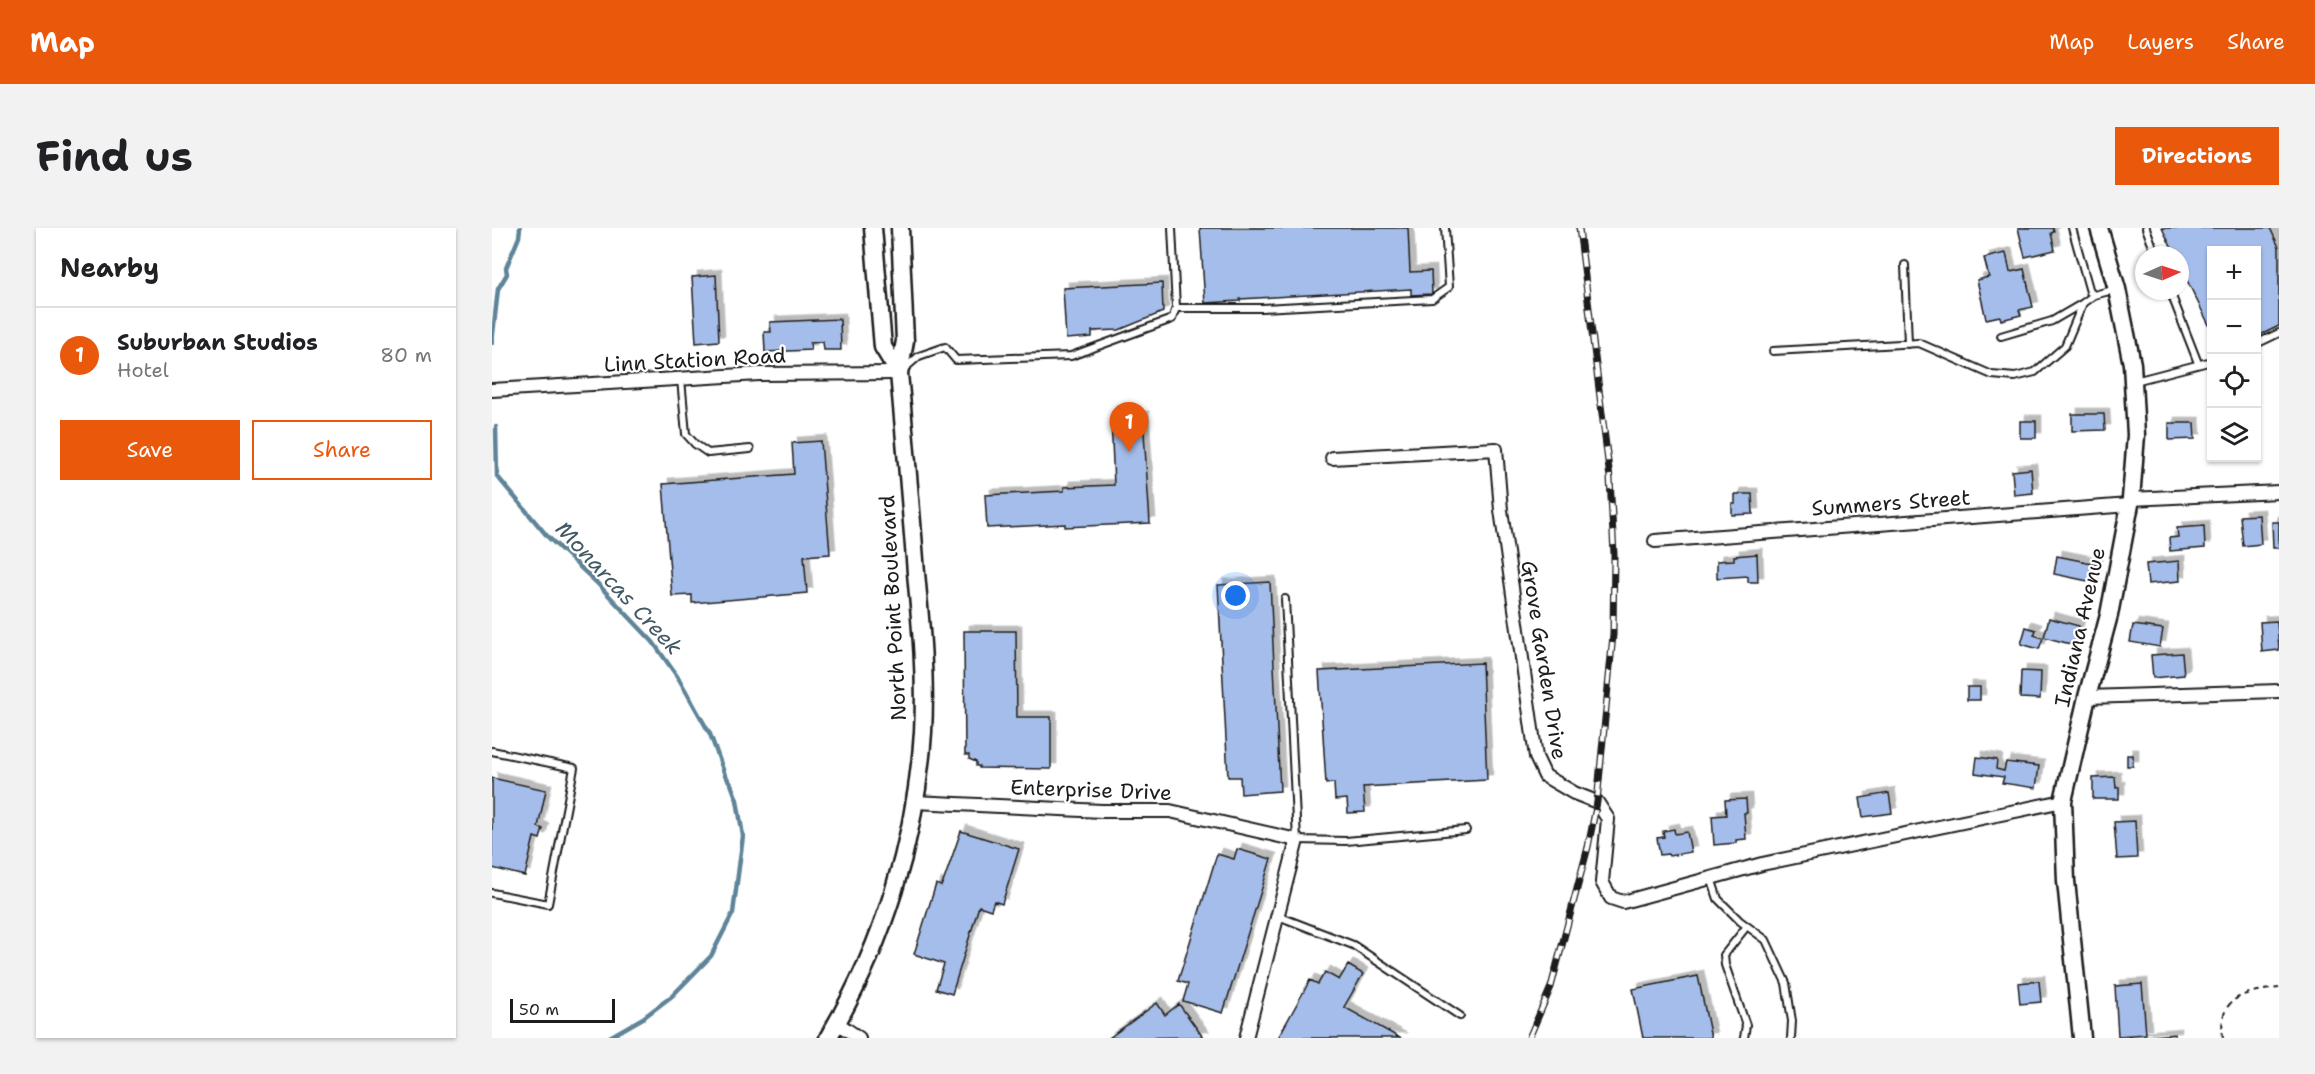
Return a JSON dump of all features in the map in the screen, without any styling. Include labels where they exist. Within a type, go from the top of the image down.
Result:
[{"type":"main road","name":"North Point Boulevard","points":[[873,228],[883,347],[899,373]]},
{"type":"main road","name":"North Point Boulevard","points":[[828,1038],[872,953],[883,925],[902,861],[915,802],[923,730],[924,674],[899,373],[905,341],[900,228]]},
{"type":"main road","name":"Indiana Avenue","points":[[2082,1038],[2066,881],[2063,801],[2086,697],[2109,615],[2130,502],[2136,435],[2134,382],[2117,289],[2099,228]]},
{"type":"street","name":"Linn Station Road","points":[[492,390],[759,374],[899,373]]},
{"type":"street","name":"Grove Garden Drive","points":[[1332,458],[1496,449],[1501,510],[1536,757],[1545,776],[1574,793],[1597,802],[1608,819],[1602,882],[1611,898],[1623,903],[1762,864],[2063,801]]},
{"type":"street","name":"Summers Street","points":[[1655,541],[2279,492]]},
{"type":"street","points":[[2086,697],[2279,691]]},
{"type":"street","name":"Enterprise Drive","points":[[915,802],[1102,811],[1170,811],[1297,840]]},
{"type":"street","points":[[1246,1038],[1297,840]]},
{"type":"street","points":[[837,1023],[859,1038]]},
{"type":"lane","points":[[899,373],[919,356],[945,347],[956,360],[1071,356],[1172,318],[1176,308],[1172,228]]},
{"type":"lane","points":[[1176,308],[1262,308],[1432,299],[1449,287],[1445,228]]},
{"type":"lane","points":[[2072,228],[2090,292],[2094,295]]},
{"type":"lane","points":[[2146,228],[2153,246]]},
{"type":"lane","points":[[1905,265],[1908,344]]},
{"type":"lane","points":[[2001,336],[2052,321],[2094,295],[2117,289]]},
{"type":"lane","points":[[2174,300],[2198,363]]},
{"type":"lane","points":[[1773,351],[1919,344],[1992,375],[2015,377],[2035,372],[2065,346],[2084,303]]},
{"type":"lane","points":[[2261,342],[2279,333]]},
{"type":"lane","points":[[2134,382],[2207,362]]},
{"type":"lane","points":[[681,379],[686,434],[695,444],[708,453],[750,449]]},
{"type":"lane","points":[[1285,599],[1297,840],[1347,841],[1466,830]]},
{"type":"lane","points":[[492,751],[574,768],[548,904],[492,893]]},
{"type":"lane","points":[[1711,878],[1718,899],[1766,940],[1786,982],[1792,1021],[1791,1038]]},
{"type":"lane","points":[[1278,916],[1353,945],[1460,1016]]},
{"type":"lane","points":[[1744,1038],[1746,1025],[1725,965],[1724,955],[1747,926]]},
{"type":"path","points":[[2223,1038],[2223,1014],[2230,1003],[2246,994],[2279,988]]},
{"type":"building","points":[[1200,228],[1408,228],[1410,272],[1431,271],[1432,294],[1411,295],[1411,289],[1205,303]]},
{"type":"building","points":[[2018,228],[2053,228],[2054,232],[2051,233],[2055,250],[2025,257]]},
{"type":"building","points":[[2162,228],[2270,228],[2279,247],[2279,326],[2261,335],[2261,246],[2207,246],[2207,321],[2189,284],[2189,246],[2171,246]]},
{"type":"building","points":[[2006,253],[2010,272],[2024,269],[2033,307],[2019,310],[2021,315],[2001,320],[2000,316],[1986,319],[1977,280],[1989,277],[1984,258]]},
{"type":"building","points":[[716,275],[719,341],[696,343],[692,277]]},
{"type":"building","points":[[1162,283],[1163,312],[1119,330],[1092,331],[1092,337],[1066,339],[1063,288]]},
{"type":"building","points":[[840,319],[841,350],[824,350],[823,342],[810,343],[811,350],[765,352],[764,332],[771,332],[770,322]]},
{"type":"building","points":[[2072,414],[2104,414],[2105,430],[2072,431]]},
{"type":"building","points":[[1143,417],[1150,523],[987,528],[985,495],[1064,491],[1064,487],[1114,485],[1111,419]]},
{"type":"building","points":[[2020,421],[2036,421],[2036,438],[2020,438]]},
{"type":"building","points":[[2169,423],[2194,423],[2195,439],[2169,440]]},
{"type":"building","points":[[821,441],[830,554],[804,556],[807,593],[692,603],[692,595],[672,596],[663,484],[794,474],[792,443]]},
{"type":"building","points":[[2031,469],[2033,493],[2014,495],[2012,471]]},
{"type":"building","points":[[1735,494],[1752,494],[1753,514],[1732,515]]},
{"type":"building","points":[[2259,515],[2261,544],[2243,546],[2240,516]]},
{"type":"building","points":[[2272,522],[2279,522],[2279,548],[2273,548]]},
{"type":"building","points":[[2204,526],[2205,548],[2170,551],[2169,538],[2178,537],[2177,528]]},
{"type":"building","points":[[1757,554],[1758,582],[1748,582],[1748,576],[1717,578],[1717,561],[1734,560],[1734,556]]},
{"type":"building","points":[[2057,556],[2097,564],[2093,582],[2054,574]]},
{"type":"building","points":[[2179,561],[2180,581],[2148,584],[2146,564]]},
{"type":"building","points":[[1270,582],[1280,791],[1241,794],[1240,777],[1228,777],[1218,585]]},
{"type":"building","points":[[2049,618],[2079,626],[2074,645],[2044,637]]},
{"type":"building","points":[[2277,621],[2279,650],[2262,652],[2260,622]]},
{"type":"building","points":[[2133,625],[2163,629],[2160,647],[2130,642]]},
{"type":"building","points":[[2026,627],[2036,630],[2034,635],[2043,638],[2039,649],[2021,644]]},
{"type":"building","points":[[964,631],[1016,631],[1017,717],[1051,717],[1051,769],[979,768],[976,762],[969,759],[969,755],[965,755]]},
{"type":"building","points":[[2182,653],[2184,675],[2153,678],[2151,655]]},
{"type":"building","points":[[1482,663],[1487,780],[1363,787],[1365,812],[1348,813],[1347,799],[1335,800],[1334,783],[1326,784],[1319,671]]},
{"type":"building","points":[[2021,671],[2041,672],[2040,699],[2020,698]]},
{"type":"building","points":[[1967,687],[1980,687],[1980,700],[1967,700]]},
{"type":"building","points":[[2127,755],[2133,755],[2133,766],[2127,766]]},
{"type":"building","points":[[1977,757],[1997,760],[1996,769],[2004,771],[2006,762],[2039,766],[2036,788],[2002,783],[2004,777],[1975,773]]},
{"type":"building","points":[[2115,777],[2116,788],[2119,787],[2119,799],[2093,799],[2093,778]]},
{"type":"building","points":[[492,778],[546,790],[538,827],[543,829],[540,839],[534,837],[525,876],[492,868]]},
{"type":"building","points":[[1889,793],[1892,813],[1863,817],[1860,798]]},
{"type":"building","points":[[1746,799],[1747,813],[1744,813],[1746,839],[1736,840],[1736,843],[1714,845],[1712,816],[1726,815],[1725,800]]},
{"type":"building","points":[[2135,821],[2137,858],[2117,859],[2114,822]]},
{"type":"building","points":[[1674,829],[1675,834],[1687,832],[1691,852],[1669,856],[1668,854],[1660,855],[1657,838],[1664,837],[1663,831]]},
{"type":"building","points":[[961,831],[1019,849],[1002,904],[994,901],[991,910],[979,906],[952,994],[936,989],[944,964],[914,954],[936,884],[941,886],[944,880]]},
{"type":"building","points":[[1237,849],[1271,859],[1223,1013],[1183,1001],[1188,984],[1178,981],[1217,854],[1234,859]]},
{"type":"building","points":[[1348,965],[1363,974],[1344,1007],[1400,1038],[1278,1038],[1310,980],[1318,984],[1325,972],[1339,980]]},
{"type":"building","points":[[1698,976],[1711,1038],[1643,1038],[1633,989]]},
{"type":"building","points":[[2039,981],[2041,1002],[2020,1004],[2018,983]]},
{"type":"building","points":[[2142,984],[2146,1034],[2118,1036],[2115,986]]},
{"type":"building","points":[[1157,1003],[1165,1015],[1179,1004],[1203,1037],[1109,1038]]},
{"type":"building","points":[[2175,1034],[2175,1038],[2128,1038]]},
{"type":"waterway","name":"Monarcas Creek","points":[[492,343],[498,289],[507,274],[506,268],[519,237],[520,228]]},
{"type":"waterway","name":"Monarcas Creek","points":[[496,427],[497,476],[548,537],[596,582],[653,642],[679,679],[710,734],[737,800],[743,836],[733,913],[711,956],[672,996],[643,1018],[608,1038]]},
{"type":"railway","points":[[1529,1038],[1551,987],[1588,847],[1597,802],[1613,635],[1614,554],[1610,478],[1579,228]]},
{"type":"place","name":"Suburban Studios","points":[[1129,452]]}]
